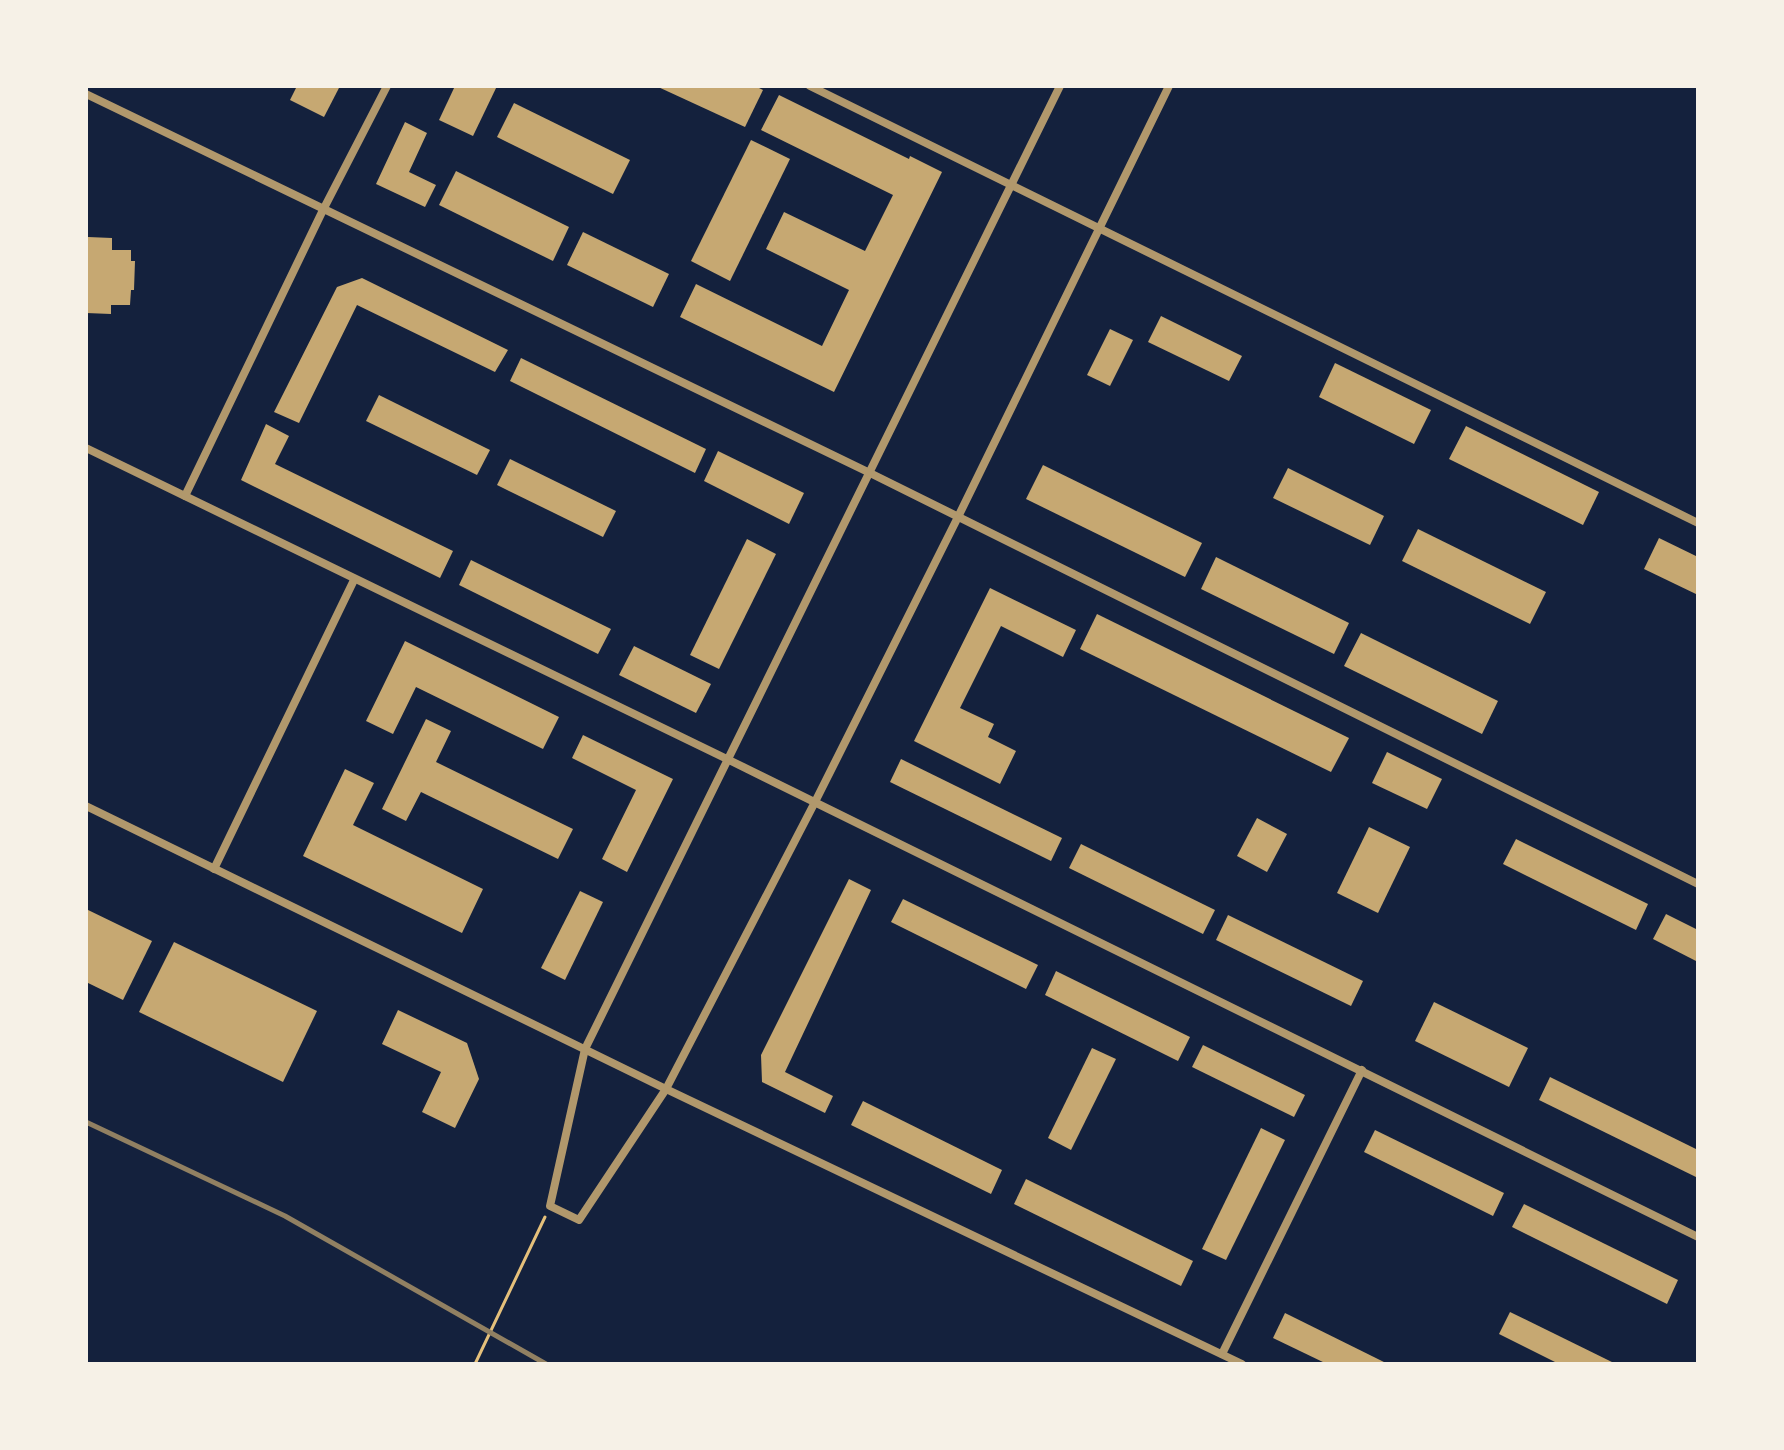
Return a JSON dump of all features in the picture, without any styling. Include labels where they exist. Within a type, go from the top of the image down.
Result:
[{"type":"street","points":[[185,496],[323,210],[387,86]]},
{"type":"street","points":[[810,86],[1698,523]]},
{"type":"street","points":[[1060,86],[585,1049],[550,1206],[579,1220],[666,1089],[958,517],[1169,86]]},
{"type":"street","points":[[86,94],[870,473],[1698,884]]},
{"type":"street","points":[[86,448],[815,802],[1698,1237]]},
{"type":"street","points":[[214,869],[354,580]]},
{"type":"street","points":[[86,806],[666,1089],[1242,1364]]},
{"type":"street","points":[[1222,1354],[1362,1070]]},
{"type":"path","points":[[475,1364],[550,1206]]},
{"type":"building","points":[[297,86],[340,86],[324,117],[290,100]]},
{"type":"building","points":[[455,86],[497,86],[473,136],[439,120]]},
{"type":"building","points":[[656,86],[755,86],[763,90],[745,127]]},
{"type":"building","points":[[779,95],[942,172],[834,392],[680,317],[696,284],[822,346],[849,290],[766,249],[784,212],[865,251],[893,195],[761,130]]},
{"type":"building","points":[[514,103],[630,160],[613,194],[497,137]]},
{"type":"building","points":[[405,122],[427,133],[409,172],[436,185],[425,207],[376,184]]},
{"type":"building","points":[[751,140],[790,159],[730,281],[691,261]]},
{"type":"building","points":[[456,171],[569,227],[553,261],[439,205]]},
{"type":"building","points":[[583,232],[669,274],[653,307],[567,265]]},
{"type":"building","points":[[88,237],[112,238],[112,250],[131,250],[131,261],[135,261],[130,305],[111,305],[111,314],[86,313]]},
{"type":"building","points":[[362,278],[508,350],[495,372],[357,305],[299,423],[274,412],[337,287]]},
{"type":"building","points":[[1161,316],[1242,356],[1229,381],[1148,342]]},
{"type":"building","points":[[1110,329],[1133,340],[1110,386],[1087,375]]},
{"type":"building","points":[[521,358],[706,449],[695,473],[510,381]]},
{"type":"building","points":[[1335,363],[1431,410],[1414,444],[1319,397]]},
{"type":"building","points":[[379,395],[490,450],[477,475],[366,421]]},
{"type":"building","points":[[266,424],[289,436],[275,464],[453,551],[440,578],[241,480]]},
{"type":"building","points":[[1466,426],[1599,492],[1583,525],[1449,459]]},
{"type":"building","points":[[718,451],[804,493],[789,524],[704,481]]},
{"type":"building","points":[[510,459],[616,511],[603,537],[497,485]]},
{"type":"building","points":[[1043,465],[1202,543],[1185,577],[1026,499]]},
{"type":"building","points":[[1288,468],[1384,516],[1370,545],[1273,498]]},
{"type":"building","points":[[1418,529],[1546,592],[1530,624],[1402,561]]},
{"type":"building","points":[[1659,538],[1698,557],[1698,595],[1644,569]]},
{"type":"building","points":[[747,539],[776,554],[719,669],[690,655]]},
{"type":"building","points":[[1216,557],[1349,623],[1334,654],[1201,589]]},
{"type":"building","points":[[471,560],[611,629],[598,654],[459,585]]},
{"type":"building","points":[[990,588],[1076,630],[1063,657],[1001,626],[960,708],[994,724],[988,737],[1016,751],[1000,784],[914,741]]},
{"type":"building","points":[[1097,614],[1349,738],[1331,772],[1080,649]]},
{"type":"building","points":[[1361,633],[1498,701],[1482,734],[1344,666]]},
{"type":"building","points":[[405,641],[559,717],[543,749],[416,687],[393,734],[366,721]]},
{"type":"building","points":[[634,646],[711,684],[696,713],[619,675]]},
{"type":"building","points":[[426,719],[451,731],[436,762],[573,829],[558,859],[421,792],[406,821],[382,809]]},
{"type":"building","points":[[583,735],[673,779],[627,872],[602,859],[636,790],[572,758]]},
{"type":"building","points":[[1387,752],[1442,779],[1427,809],[1372,783]]},
{"type":"building","points":[[901,759],[1062,838],[1051,861],[890,782]]},
{"type":"building","points":[[345,769],[374,783],[353,825],[483,889],[462,933],[303,856]]},
{"type":"building","points":[[1257,818],[1287,834],[1267,872],[1237,856]]},
{"type":"building","points":[[1369,827],[1410,847],[1378,913],[1337,893]]},
{"type":"building","points":[[1516,839],[1648,904],[1636,930],[1503,864]]},
{"type":"building","points":[[1081,844],[1215,910],[1203,934],[1069,868]]},
{"type":"building","points":[[849,879],[871,890],[785,1072],[833,1096],[825,1113],[762,1082],[761,1055]]},
{"type":"building","points":[[580,891],[603,902],[565,980],[541,968]]},
{"type":"building","points":[[903,899],[1038,965],[1026,989],[891,922]]},
{"type":"building","points":[[86,909],[152,941],[123,1000],[86,982]]},
{"type":"building","points":[[1666,914],[1698,930],[1698,962],[1653,939]]},
{"type":"building","points":[[1228,915],[1363,981],[1351,1006],[1216,940]]},
{"type":"building","points":[[174,942],[317,1011],[283,1082],[139,1012]]},
{"type":"building","points":[[1056,971],[1190,1037],[1178,1061],[1045,995]]},
{"type":"building","points":[[1434,1002],[1528,1048],[1509,1087],[1415,1041]]},
{"type":"building","points":[[398,1010],[467,1043],[479,1079],[455,1128],[422,1112],[441,1072],[382,1044]]},
{"type":"building","points":[[1203,1045],[1305,1095],[1294,1117],[1192,1067]]},
{"type":"building","points":[[1092,1048],[1116,1059],[1071,1150],[1048,1138]]},
{"type":"building","points":[[1550,1077],[1698,1150],[1698,1178],[1539,1100]]},
{"type":"building","points":[[863,1101],[1002,1170],[991,1194],[851,1125]]},
{"type":"building","points":[[1261,1128],[1285,1140],[1226,1260],[1202,1249]]},
{"type":"building","points":[[1375,1130],[1504,1193],[1493,1216],[1364,1152]]},
{"type":"building","points":[[1026,1179],[1193,1261],[1181,1286],[1014,1204]]},
{"type":"building","points":[[1524,1204],[1678,1280],[1667,1304],[1512,1227]]},
{"type":"building","points":[[1510,1312],[1616,1364],[1559,1364],[1499,1334]]},
{"type":"building","points":[[1285,1313],[1388,1364],[1327,1364],[1273,1338]]},
{"type":"railway","points":[[86,1122],[285,1216],[546,1364]]}]
